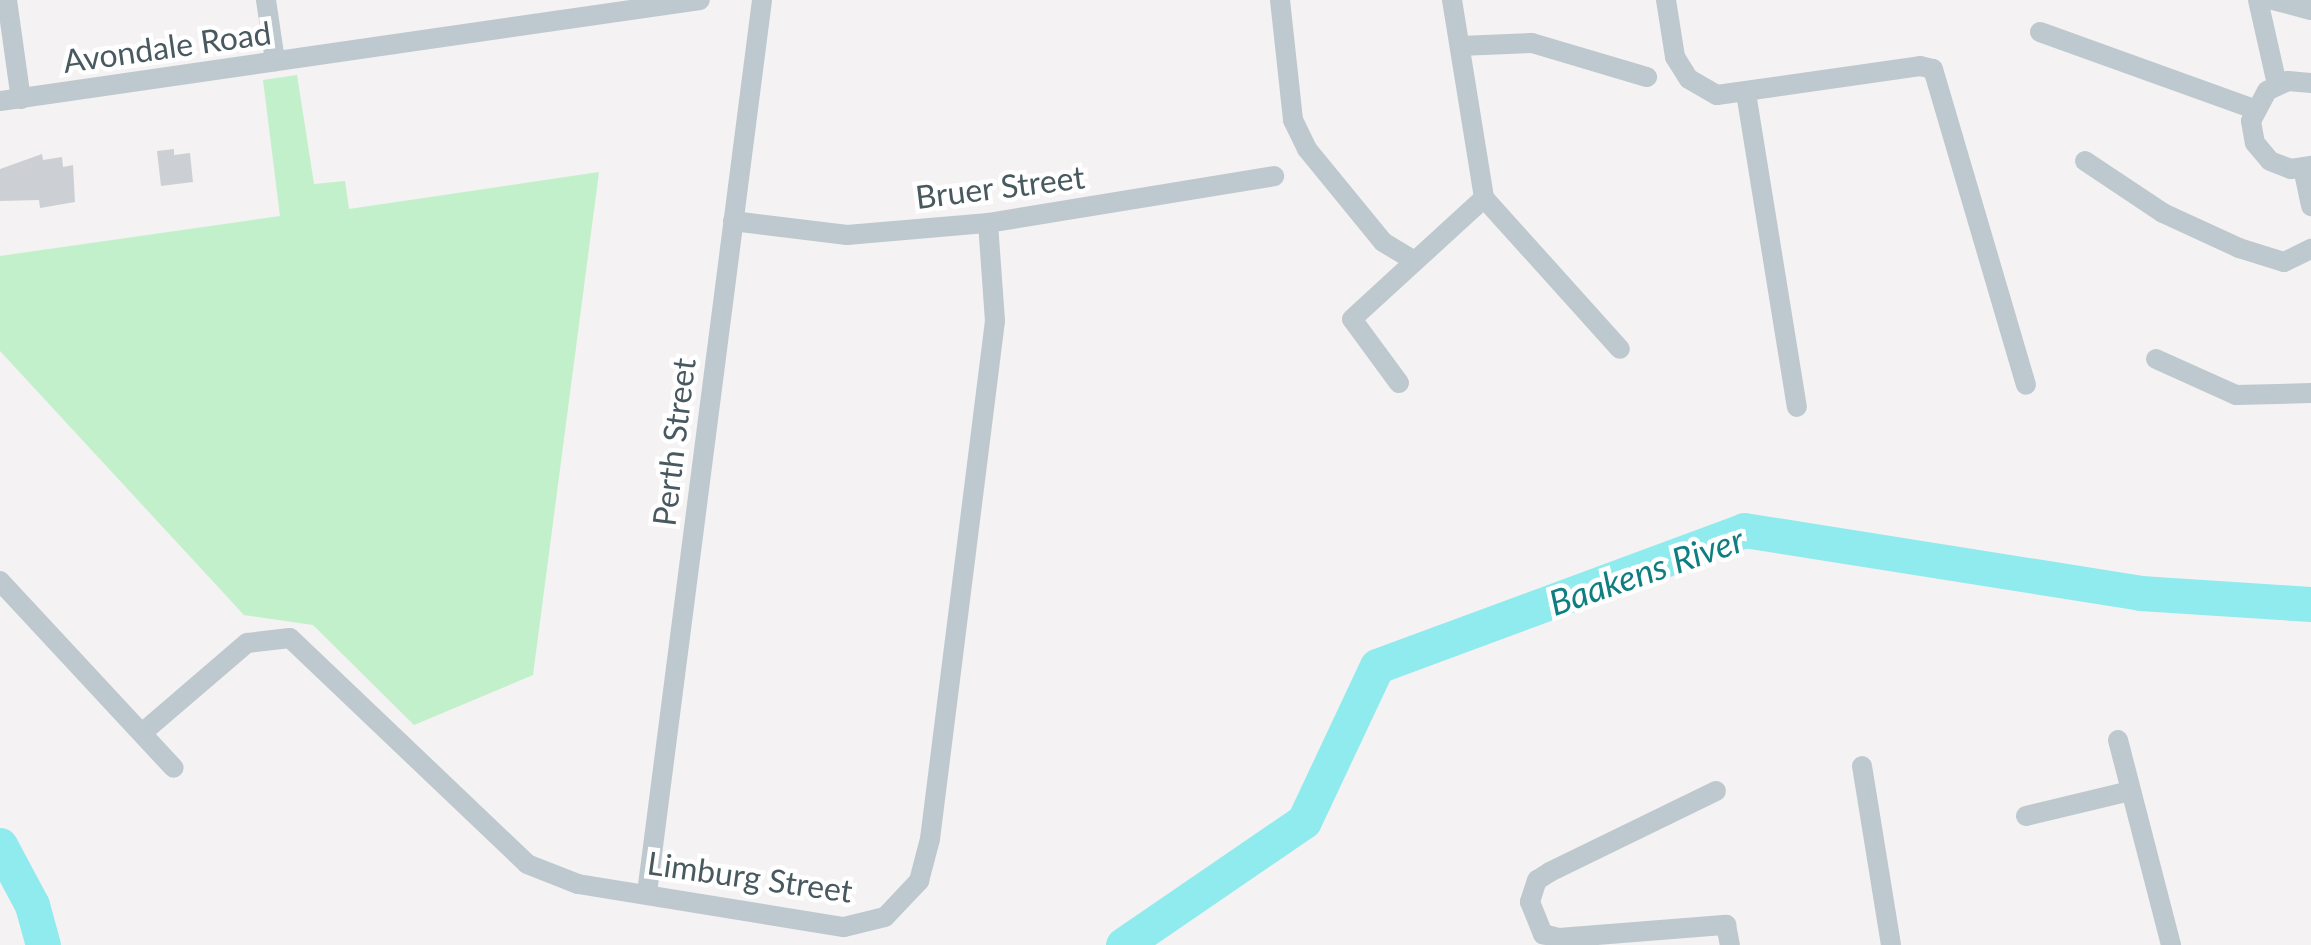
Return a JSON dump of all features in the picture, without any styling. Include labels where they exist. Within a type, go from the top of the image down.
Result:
[{"type":"street","points":[[7,0],[10,100]]},
{"type":"street","points":[[266,0],[275,62]]},
{"type":"street","points":[[523,0],[526,22]]},
{"type":"street","name":"Avondale Road","points":[[10,100],[526,22],[700,0]]},
{"type":"street","name":"Perth Street","points":[[647,893],[762,0]]},
{"type":"street","points":[[1280,0],[1294,120],[1307,149],[1383,242],[1413,260]]},
{"type":"street","points":[[1452,0],[1484,198],[1620,349]]},
{"type":"street","points":[[1666,0],[1675,58],[1689,79],[1717,95],[1920,66],[1933,70],[2026,385]]},
{"type":"street","points":[[2258,0],[2277,84]]},
{"type":"street","points":[[2273,0],[2311,10]]},
{"type":"street","points":[[2040,32],[2254,110]]},
{"type":"street","points":[[1460,46],[1532,43],[1646,77]]},
{"type":"street","points":[[2311,83],[2277,84],[2254,110],[2252,132],[2262,153],[2280,166],[2307,167],[2311,206]]},
{"type":"street","points":[[1746,93],[1797,406]]},
{"type":"street","points":[[2085,161],[2163,213],[2239,248],[2284,262],[2311,249]]},
{"type":"street","name":"Bruer Street","points":[[733,221],[847,236],[988,223],[1274,176]]},
{"type":"street","points":[[1399,383],[1352,319],[1484,198]]},
{"type":"street","name":"Limburg Street","points":[[142,734],[247,642],[290,638],[322,662],[510,852],[578,884],[844,927],[885,917],[919,880],[994,322],[988,223]]},
{"type":"street","points":[[2156,359],[2236,395],[2311,393]]},
{"type":"street","points":[[0,582],[174,768]]},
{"type":"street","points":[[2118,740],[2171,945]]},
{"type":"street","points":[[1862,766],[1891,945]]},
{"type":"street","points":[[1716,791],[1537,880],[1530,902],[1544,934],[1595,942],[1726,925],[1730,945]]},
{"type":"street","points":[[2026,816],[2130,791]]},
{"type":"green space","points":[[297,75],[314,184],[345,181],[349,209],[599,172],[533,675],[414,725],[313,625],[244,615],[0,351],[0,256],[280,216],[263,80]]},
{"type":"building","points":[[174,149],[174,155],[190,153],[193,182],[161,186],[157,151]]},
{"type":"building","points":[[42,154],[43,160],[62,157],[63,167],[73,165],[75,202],[40,208],[39,200],[0,201],[0,169]]},
{"type":"waterway","name":"Baakens River","points":[[1123,945],[1304,821],[1377,666],[1744,530],[2140,593],[2311,604]]},
{"type":"waterway","name":"Baakens River","points":[[0,845],[32,905],[43,945]]}]
